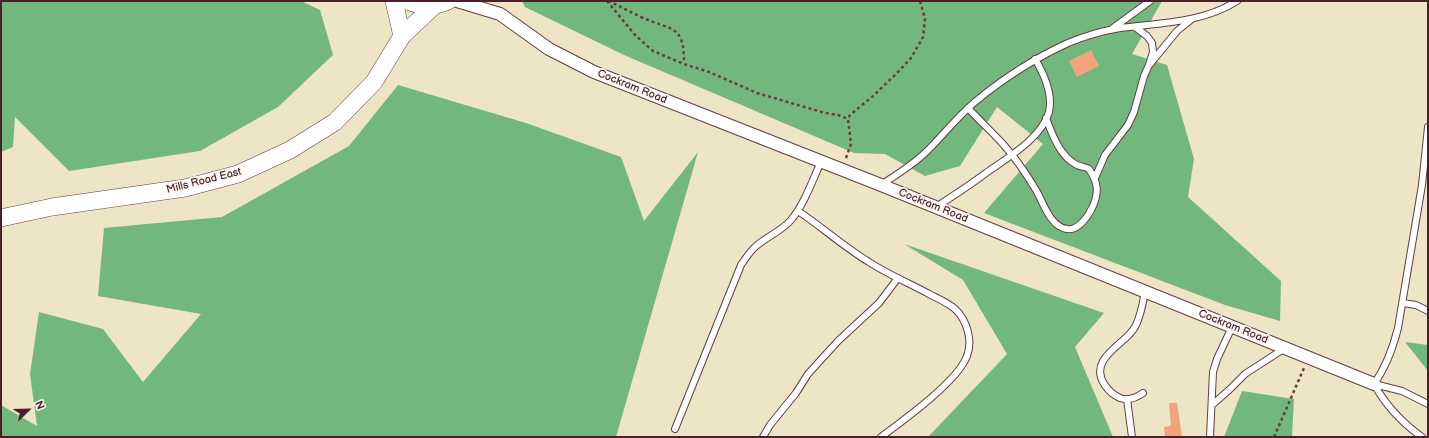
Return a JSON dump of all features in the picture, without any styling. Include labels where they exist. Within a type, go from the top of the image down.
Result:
[{"type":"main road","points":[[394,1],[402,36]]},
{"type":"main road","points":[[407,1],[419,5],[442,3]]},
{"type":"main road","name":"Mills Road East","points":[[1,218],[52,207],[185,188],[238,174],[290,150],[335,122],[374,82],[402,36],[442,3]]},
{"type":"street","name":"Cockram Road","points":[[457,1],[500,14],[549,49],[594,72],[881,185],[1374,384]]},
{"type":"street","name":"Cockram Road","points":[[492,1],[500,14]]},
{"type":"lane","points":[[1110,30],[1150,1]]},
{"type":"lane","points":[[881,185],[919,159],[968,108],[990,90],[1035,59],[1086,36],[1110,30],[1154,26],[1214,13],[1237,1]]},
{"type":"lane","points":[[1149,65],[1177,31],[1195,17]]},
{"type":"lane","points":[[1095,178],[1105,155],[1128,125],[1134,112],[1144,76],[1153,52],[1152,43],[1147,36],[1135,27]]},
{"type":"lane","points":[[936,207],[1011,156],[1037,132],[1049,112],[1050,99],[1046,81],[1035,59]]},
{"type":"lane","points":[[968,108],[1003,144],[1033,185],[1052,219],[1060,226],[1068,229],[1075,228],[1085,219],[1093,206],[1097,189],[1095,178],[1090,169],[1077,165],[1068,159],[1053,136],[1046,118]]},
{"type":"lane","points":[[1374,384],[1380,376],[1394,344],[1403,303],[1422,185],[1428,127]]},
{"type":"lane","points":[[675,429],[741,265],[748,254],[755,247],[778,231],[791,220],[798,211],[803,204],[821,162]]},
{"type":"lane","points":[[798,211],[869,262],[955,309],[968,331],[970,345],[967,357],[958,371],[943,387],[882,437]]},
{"type":"lane","points":[[763,437],[770,425],[796,393],[808,374],[838,341],[879,303],[898,278]]},
{"type":"lane","points":[[1143,393],[1136,397],[1127,399],[1122,399],[1114,395],[1103,382],[1101,366],[1108,353],[1135,327],[1141,312],[1145,292]]},
{"type":"lane","points":[[1403,303],[1416,305],[1428,311]]},
{"type":"lane","points":[[1210,437],[1213,372],[1217,359],[1232,327]]},
{"type":"lane","points":[[1212,405],[1245,374],[1285,348]]},
{"type":"lane","points":[[1374,384],[1402,391],[1428,404]]},
{"type":"lane","points":[[1374,384],[1391,410],[1407,427],[1422,437]]},
{"type":"lane","points":[[1127,399],[1132,437]]},
{"type":"path","points":[[684,64],[684,50],[678,33],[670,27],[640,17],[607,1],[627,27],[642,42],[654,51],[684,64],[709,72],[757,93],[848,119]]},
{"type":"path","points":[[840,169],[851,144],[848,119],[850,115],[898,72],[911,58],[923,37],[925,24],[920,1]]},
{"type":"path","points":[[1274,437],[1308,357]]},
{"type":"green space","points":[[1,1],[301,1],[320,10],[333,55],[278,107],[200,151],[69,171],[15,117],[13,147],[1,152]]},
{"type":"green space","points":[[522,1],[1162,1],[1132,54],[1167,65],[1194,159],[1188,197],[1281,281],[1280,321],[1225,305],[984,213],[1043,144],[997,107],[960,166],[925,176],[885,154],[854,153],[624,55],[525,7]]},
{"type":"green space","points":[[398,85],[526,123],[621,157],[644,221],[698,152],[616,437],[1,437],[1,405],[37,426],[30,374],[39,312],[103,329],[143,382],[201,314],[98,296],[104,228],[222,217],[349,146]]},
{"type":"green space","points":[[904,244],[1104,313],[1075,347],[1113,437],[928,437],[1007,354],[963,280]]},
{"type":"green space","points":[[1405,342],[1428,345],[1428,371]]},
{"type":"green space","points":[[1242,391],[1294,399],[1292,437],[1224,437]]},
{"type":"building","points":[[1091,50],[1099,66],[1077,77],[1069,61]]},
{"type":"building","points":[[1169,403],[1177,403],[1182,437],[1165,437],[1164,427],[1171,426]]}]
